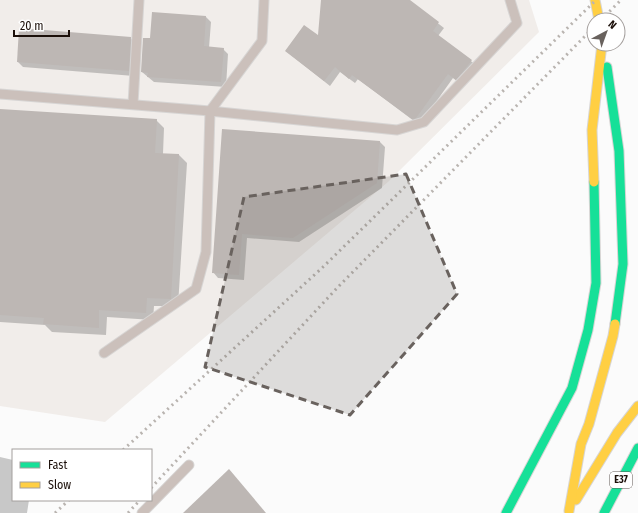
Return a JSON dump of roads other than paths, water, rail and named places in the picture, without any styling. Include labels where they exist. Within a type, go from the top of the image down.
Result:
[{"type":"highway","points":[[595,0],[597,12]]},
{"type":"highway","points":[[506,513],[572,388],[588,330],[596,283],[596,237],[592,130],[602,52]]},
{"type":"highway","points":[[569,512],[581,444],[589,424],[613,336],[623,264],[619,151],[604,52]]},
{"type":"highway","points":[[569,512],[617,433],[638,406]]},
{"type":"highway","name":"E37","points":[[604,513],[638,448]]},
{"type":"lane","points":[[133,104],[139,0]]},
{"type":"lane","points":[[104,353],[196,289],[206,252],[210,111],[262,41],[264,0]]},
{"type":"lane","points":[[0,94],[133,104],[397,130],[424,122],[517,23],[510,0]]},
{"type":"lane","points":[[142,513],[189,466]]},
{"type":"railway","points":[[124,449],[323,267],[596,0]]},
{"type":"railway","points":[[609,12],[621,0]]},
{"type":"railway","points":[[152,487],[338,287],[586,35]]},
{"type":"railway","points":[[55,513],[68,501]]},
{"type":"railway","points":[[128,513],[139,501]]}]
